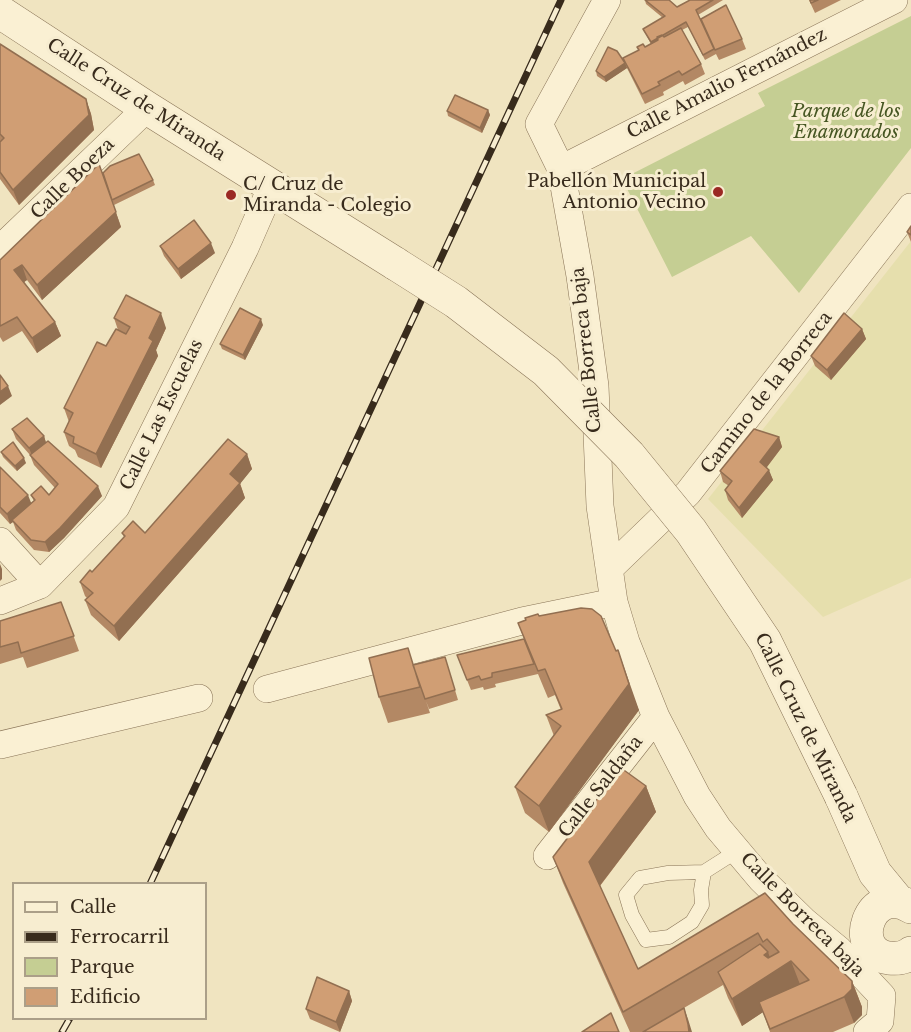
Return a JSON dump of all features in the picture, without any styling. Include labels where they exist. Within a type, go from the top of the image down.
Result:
[{"type":"street","name":"Calle Borreca baja","points":[[608,0],[539,124],[561,169],[580,276],[595,386],[600,506],[614,602],[626,642],[656,717],[702,804],[718,828],[761,879],[804,921],[839,950],[882,996],[880,1021],[867,1032]]},
{"type":"street","name":"Calle Amalio Fernández","points":[[561,169],[894,0]]},
{"type":"street","name":"Calle Cruz de Miranda","points":[[0,12],[147,108],[456,302],[546,371],[629,455],[691,531],[765,641],[841,796],[875,873],[887,911]]},
{"type":"street","name":"Calle Boeza","points":[[0,249],[147,108]]},
{"type":"street","name":"Calle Las Escuelas","points":[[0,601],[40,585],[116,507],[245,248],[272,186]]},
{"type":"street","name":"Camino de la Borreca","points":[[610,568],[688,493],[911,207]]},
{"type":"street","points":[[0,541],[40,585]]},
{"type":"street","points":[[267,689],[522,621],[614,602]]},
{"type":"street","points":[[0,745],[199,698]]},
{"type":"street","name":"Calle Saldaña","points":[[547,856],[656,717]]},
{"type":"street","points":[[839,950],[887,911]]},
{"type":"street","points":[[887,911],[867,940],[876,952],[886,958],[906,959]]},
{"type":"street","points":[[872,984],[906,959]]},
{"type":"lane","points":[[704,872],[701,890],[702,905],[692,922],[669,937],[646,940],[632,915],[626,895],[640,878],[668,873],[704,872],[737,851]]},
{"type":"shaded area","points":[[911,241],[911,578],[823,617],[708,499]]},
{"type":"green space","name":"Parque de los Enamorados","points":[[911,16],[911,148],[799,293],[751,236],[672,277],[622,179],[765,106],[758,93]]},
{"type":"building","points":[[645,0],[669,0],[677,7],[690,0],[713,0],[696,10],[714,49],[703,55],[686,22],[651,42],[643,29],[665,16]]},
{"type":"building","points":[[726,5],[742,39],[715,50],[701,19]]},
{"type":"building","points":[[681,28],[701,64],[682,75],[679,71],[658,82],[660,85],[642,94],[623,58],[639,50],[637,47],[643,44],[645,47],[658,40],[657,37],[662,35],[664,37]]},
{"type":"building","points":[[0,44],[86,99],[89,115],[13,190],[0,172],[0,142],[4,138],[0,134]]},
{"type":"building","points":[[608,47],[617,51],[625,63],[604,77],[596,71]]},
{"type":"building","points":[[455,95],[488,110],[480,128],[447,111]]},
{"type":"building","points":[[139,154],[153,180],[112,200],[103,173],[110,166]]},
{"type":"building","points":[[99,164],[116,212],[37,285],[22,265],[14,270],[55,322],[32,338],[17,317],[0,326],[0,260]]},
{"type":"building","points":[[194,220],[211,243],[178,269],[160,246]]},
{"type":"building","points":[[126,295],[161,313],[149,338],[153,341],[96,454],[73,443],[74,437],[64,432],[73,413],[64,408],[97,342],[106,346],[116,329],[126,334],[130,327],[114,318]]},
{"type":"building","points":[[240,308],[261,319],[243,355],[220,344]]},
{"type":"building","points":[[844,313],[862,329],[827,370],[811,356]]},
{"type":"building","points":[[0,375],[8,386],[0,392]]},
{"type":"building","points":[[27,418],[44,436],[29,448],[12,429]]},
{"type":"building","points":[[754,429],[779,437],[760,462],[769,470],[739,508],[725,490],[732,481],[720,471]]},
{"type":"building","points":[[228,439],[247,454],[230,474],[240,483],[114,626],[85,600],[93,593],[80,582],[125,536],[122,533],[133,521],[145,533]]},
{"type":"building","points":[[48,441],[98,486],[45,542],[31,540],[12,520],[35,500],[31,495],[41,486],[49,495],[58,484],[30,455]]},
{"type":"building","points":[[13,442],[24,458],[15,466],[1,452]]},
{"type":"building","points":[[0,467],[28,495],[7,514],[0,507]]},
{"type":"building","points":[[61,602],[74,636],[21,653],[18,642],[0,647],[0,621]]},
{"type":"building","points":[[581,608],[592,609],[601,616],[616,651],[618,650],[629,684],[539,806],[515,787],[561,726],[546,715],[562,709],[545,669],[538,671],[518,623],[538,614],[539,616]]},
{"type":"building","points":[[524,639],[534,664],[492,673],[492,677],[481,680],[479,676],[467,680],[457,655]]},
{"type":"building","points":[[408,648],[420,687],[379,697],[369,658]]},
{"type":"building","points":[[445,657],[455,690],[425,699],[413,665]]},
{"type":"building","points":[[621,768],[646,786],[589,862],[638,969],[765,893],[793,924],[852,981],[852,989],[844,997],[770,1029],[759,1002],[809,980],[791,961],[732,999],[718,972],[760,944],[768,952],[764,955],[768,958],[779,952],[767,939],[763,942],[758,933],[623,1012],[553,857]]},
{"type":"building","points":[[317,977],[349,991],[336,1022],[306,1009]]},
{"type":"building","points":[[684,1008],[689,1032],[643,1032]]},
{"type":"building","points":[[611,1013],[619,1032],[582,1032]]},
{"type":"railway","points":[[151,882],[561,0]]},
{"type":"railway","points":[[62,1032],[69,1020]]},
{"type":"place","name":"Pabellón Municipal Antonio Vecino","points":[[718,192]]},
{"type":"place","name":"C/ Cruz de Miranda - Colegio","points":[[231,195]]}]
